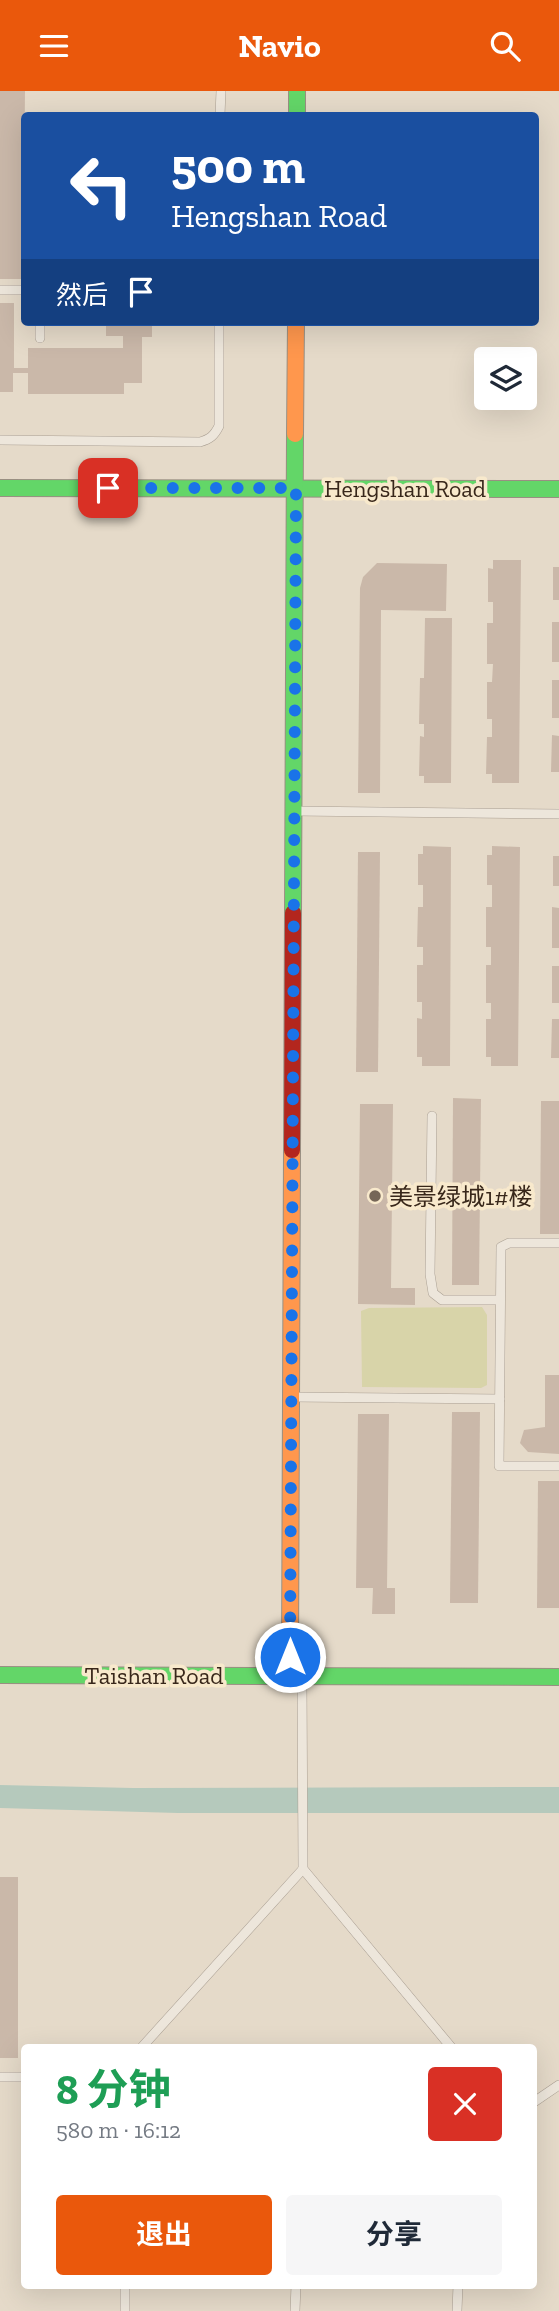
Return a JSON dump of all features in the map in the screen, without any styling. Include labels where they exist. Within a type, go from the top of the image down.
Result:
[{"type":"street","points":[[297,112],[298,91]]},
{"type":"street","points":[[290,1657],[296,326]]},
{"type":"street","name":"Hengshan Road","points":[[0,488],[559,504]]},
{"type":"street","name":"Hengshan Road","points":[[0,503],[559,489]]},
{"type":"street","name":"Taishan Road","points":[[0,1675],[559,1677]]},
{"type":"lane","points":[[220,91],[220,112]]},
{"type":"lane","points":[[0,290],[21,290]]},
{"type":"lane","points":[[40,326],[40,338]]},
{"type":"lane","points":[[0,440],[208,440],[219,426],[219,326]]},
{"type":"lane","points":[[294,811],[559,814]]},
{"type":"lane","points":[[432,1116],[430,1274],[433,1293],[442,1300],[500,1300]]},
{"type":"lane","points":[[559,1243],[509,1243],[500,1247],[499,1399],[499,1466],[559,1466]]},
{"type":"lane","points":[[292,1397],[499,1399]]},
{"type":"lane","points":[[302,1676],[303,1869],[449,2044]]},
{"type":"lane","points":[[145,2044],[303,1869]]},
{"type":"lane","points":[[0,2077],[21,2077]]},
{"type":"lane","points":[[537,2100],[559,2085]]},
{"type":"lane","points":[[125,2289],[125,2311]]},
{"type":"lane","points":[[295,2311],[296,2289]]},
{"type":"lane","points":[[457,2311],[458,2289]]},
{"type":"shaded area","points":[[482,1307],[487,1315],[487,1385],[481,1388],[362,1387],[361,1311],[369,1308]]},
{"type":"shaded area","points":[[0,1785],[133,1788],[559,1787],[559,1813],[178,1813],[0,1808]]},
{"type":"building","points":[[0,91],[25,91],[25,112],[21,112],[21,279],[0,279]]},
{"type":"building","points":[[0,303],[14,303],[14,368],[28,368],[28,348],[123,348],[123,336],[106,336],[106,326],[152,326],[152,337],[142,337],[142,383],[124,383],[124,394],[28,394],[28,373],[13,373],[13,392],[0,392]]},
{"type":"building","points":[[493,560],[521,560],[519,783],[492,783],[492,774],[486,774],[487,737],[492,737],[492,719],[487,719],[487,682],[492,682],[493,664],[487,664],[487,623],[493,623],[493,602],[488,602],[488,568],[493,569]]},
{"type":"building","points":[[377,563],[447,564],[446,611],[381,610],[380,793],[358,793],[360,588],[363,577]]},
{"type":"building","points":[[553,567],[559,567],[559,600],[553,600]]},
{"type":"building","points":[[425,618],[452,618],[451,783],[424,783],[424,776],[419,776],[420,736],[424,737],[424,724],[419,724],[420,678],[424,678]]},
{"type":"building","points":[[552,622],[559,622],[559,662],[552,662]]},
{"type":"building","points":[[552,680],[559,680],[559,718],[552,718]]},
{"type":"building","points":[[552,735],[559,736],[559,772],[551,772]]},
{"type":"building","points":[[423,846],[451,847],[450,1066],[422,1066],[422,1057],[417,1057],[417,1018],[422,1019],[422,1002],[417,1002],[417,965],[423,965],[423,947],[417,947],[418,907],[423,907],[423,885],[418,885],[418,854],[423,854]]},
{"type":"building","points":[[492,846],[520,847],[518,1066],[491,1066],[491,1057],[486,1057],[486,1019],[491,1019],[491,1003],[486,1003],[486,965],[491,965],[491,947],[486,947],[486,907],[492,907],[492,885],[487,885],[487,855],[492,855]]},
{"type":"building","points":[[358,852],[380,852],[378,1072],[356,1072]]},
{"type":"building","points":[[553,856],[559,856],[559,886],[553,886]]},
{"type":"building","points":[[552,907],[559,908],[559,948],[552,948]]},
{"type":"building","points":[[552,966],[559,966],[559,1003],[552,1003]]},
{"type":"building","points":[[552,1019],[559,1019],[559,1058],[551,1058]]},
{"type":"building","points":[[453,1098],[481,1099],[479,1285],[452,1285]]},
{"type":"building","points":[[541,1101],[559,1101],[559,1234],[540,1234]]},
{"type":"building","name":"美景绿城1#楼","points":[[360,1104],[393,1104],[391,1288],[415,1288],[415,1305],[358,1304]]},
{"type":"building","points":[[545,1375],[559,1375],[559,1454],[528,1452],[520,1443],[524,1430],[545,1427]]},
{"type":"building","points":[[452,1412],[480,1412],[478,1603],[450,1603]]},
{"type":"building","points":[[358,1414],[389,1414],[387,1588],[395,1588],[395,1614],[372,1614],[373,1588],[356,1588]]},
{"type":"building","points":[[538,1481],[559,1481],[559,1608],[537,1608]]},
{"type":"building","points":[[0,1877],[18,1877],[18,2058],[0,2058]]},
{"type":"traffic: fast","points":[[297,91],[297,112]]},
{"type":"traffic: fast","points":[[293,913],[295,434]]},
{"type":"traffic: fast","points":[[0,488],[559,489]]},
{"type":"traffic: fast","points":[[0,1675],[559,1677]]},
{"type":"traffic: slow","points":[[295,434],[296,326]]},
{"type":"traffic: slow","points":[[290,1657],[292,1150]]},
{"type":"traffic: jam","points":[[292,1150],[293,913]]},
{"type":"place","name":"美景绿城1#楼","points":[[375,1196]]},
{"type":"route","points":[[108,488],[296,488],[290,1657]]}]
